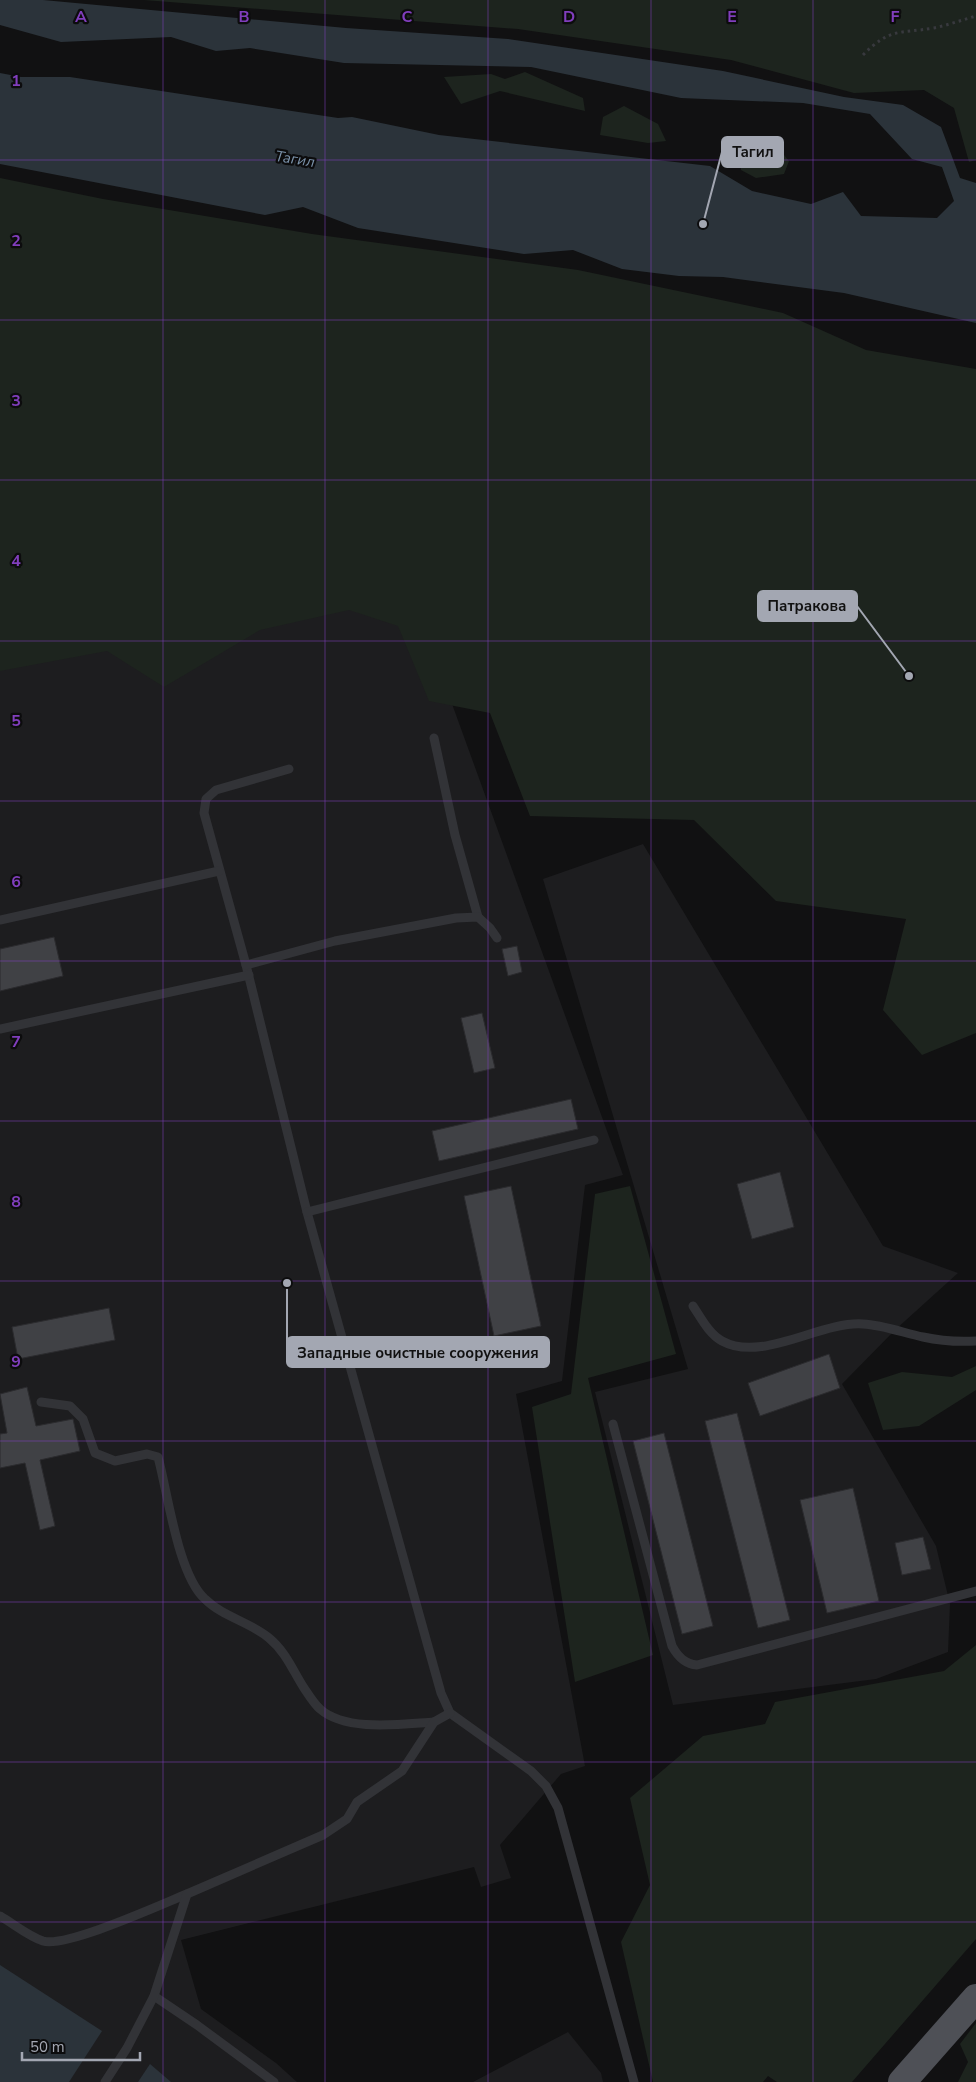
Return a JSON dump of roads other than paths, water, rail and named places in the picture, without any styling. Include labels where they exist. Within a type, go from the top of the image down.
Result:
[{"type":"main road","points":[[902,2082],[976,1998]]},
{"type":"lane","points":[[434,738],[455,835],[478,917],[490,928],[497,938]]},
{"type":"lane","points":[[289,769],[216,790],[206,799],[204,813],[249,975],[306,1212],[441,1693],[450,1713],[531,1772],[546,1786],[558,1808],[634,2082]]},
{"type":"lane","points":[[0,920],[219,872]]},
{"type":"lane","points":[[246,965],[335,941],[456,918],[478,917]]},
{"type":"lane","points":[[0,1029],[249,975]]},
{"type":"lane","points":[[306,1212],[594,1140]]},
{"type":"lane","points":[[693,1306],[709,1330],[722,1342],[742,1347],[769,1346],[836,1326],[864,1324],[942,1341],[976,1341]]},
{"type":"lane","points":[[41,1402],[70,1406],[83,1419],[95,1453],[115,1461],[147,1454],[158,1457],[182,1560],[192,1583],[205,1599],[269,1638],[290,1662],[304,1688],[320,1709],[343,1722],[387,1725],[434,1722],[450,1713]]},
{"type":"lane","points":[[613,1424],[672,1646],[676,1654],[688,1664],[698,1665],[976,1592]]},
{"type":"lane","points":[[0,1916],[45,1942],[68,1938],[110,1926],[323,1835],[347,1819],[357,1802],[402,1771],[434,1722]]},
{"type":"lane","points":[[105,2082],[127,2048],[154,1996],[187,1894]]},
{"type":"lane","points":[[154,1996],[274,2082]]},
{"type":"water","points":[[0,0],[43,0],[346,28],[508,39],[723,71],[844,97],[903,105],[941,127],[960,178],[976,183],[976,323],[844,293],[723,277],[679,276],[622,269],[573,250],[524,254],[358,228],[303,207],[265,215],[0,164],[0,73],[21,77],[70,77],[338,118],[352,117],[439,135],[710,166],[752,191],[811,204],[843,192],[861,216],[937,218],[954,201],[942,167],[912,159],[870,114],[803,103],[681,98],[531,67],[344,63],[250,48],[216,51],[171,37],[61,42],[0,25]]},
{"type":"water","points":[[0,1965],[102,2031],[69,2082],[0,2082]]},
{"type":"water","points":[[150,2064],[171,2082],[138,2082]]},
{"type":"place","name":"Тагил","points":[[703,224]]},
{"type":"place","name":"Патракова","points":[[909,676]]},
{"type":"place","name":"Западные очистные сооружения","points":[[287,1283]]}]
